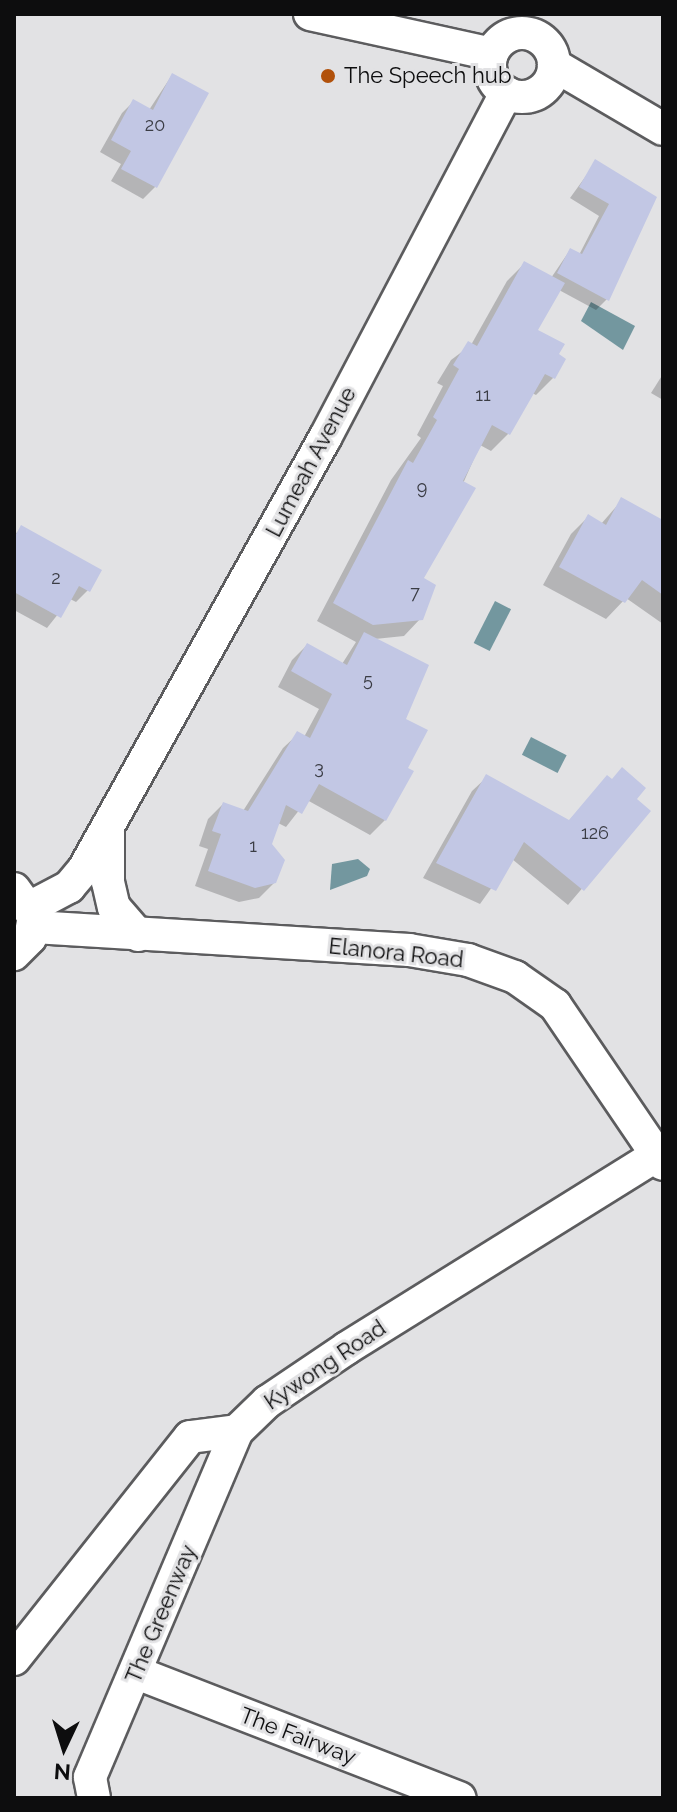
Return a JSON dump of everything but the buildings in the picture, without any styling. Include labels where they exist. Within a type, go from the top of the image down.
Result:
[{"type":"street","points":[[310,14],[492,54]]},
{"type":"street","points":[[536,25],[554,65],[548,83],[533,95],[506,93],[493,80],[492,54],[504,38],[536,25]]},
{"type":"street","points":[[554,65],[663,129]]},
{"type":"street","name":"Lumeah Avenue","points":[[26,908],[69,887],[109,827],[318,451],[506,93]]},
{"type":"street","points":[[109,827],[113,904],[138,935]]},
{"type":"street","points":[[14,954],[24,947],[26,908]]},
{"type":"street","name":"Elanora Road","points":[[26,908],[138,935],[409,950],[468,960],[515,977],[555,1005],[660,1159]]},
{"type":"street","name":"Kywong Road","points":[[237,1431],[267,1402],[347,1348],[660,1159]]},
{"type":"street","points":[[14,1659],[190,1437],[237,1431]]},
{"type":"street","name":"The Greenway","points":[[94,1798],[90,1777],[137,1673],[237,1431]]},
{"type":"street","name":"The Fairway","points":[[137,1673],[460,1798]]},
{"type":"water","points":[[591,302],[635,326],[623,350],[581,321]]},
{"type":"water","points":[[495,601],[511,609],[490,651],[474,643]]},
{"type":"water","points":[[531,737],[567,755],[558,773],[522,755]]},
{"type":"water","points":[[358,859],[370,869],[367,876],[330,890],[332,864]]},
{"type":"place","name":"The Speech hub","points":[[328,76]]}]
